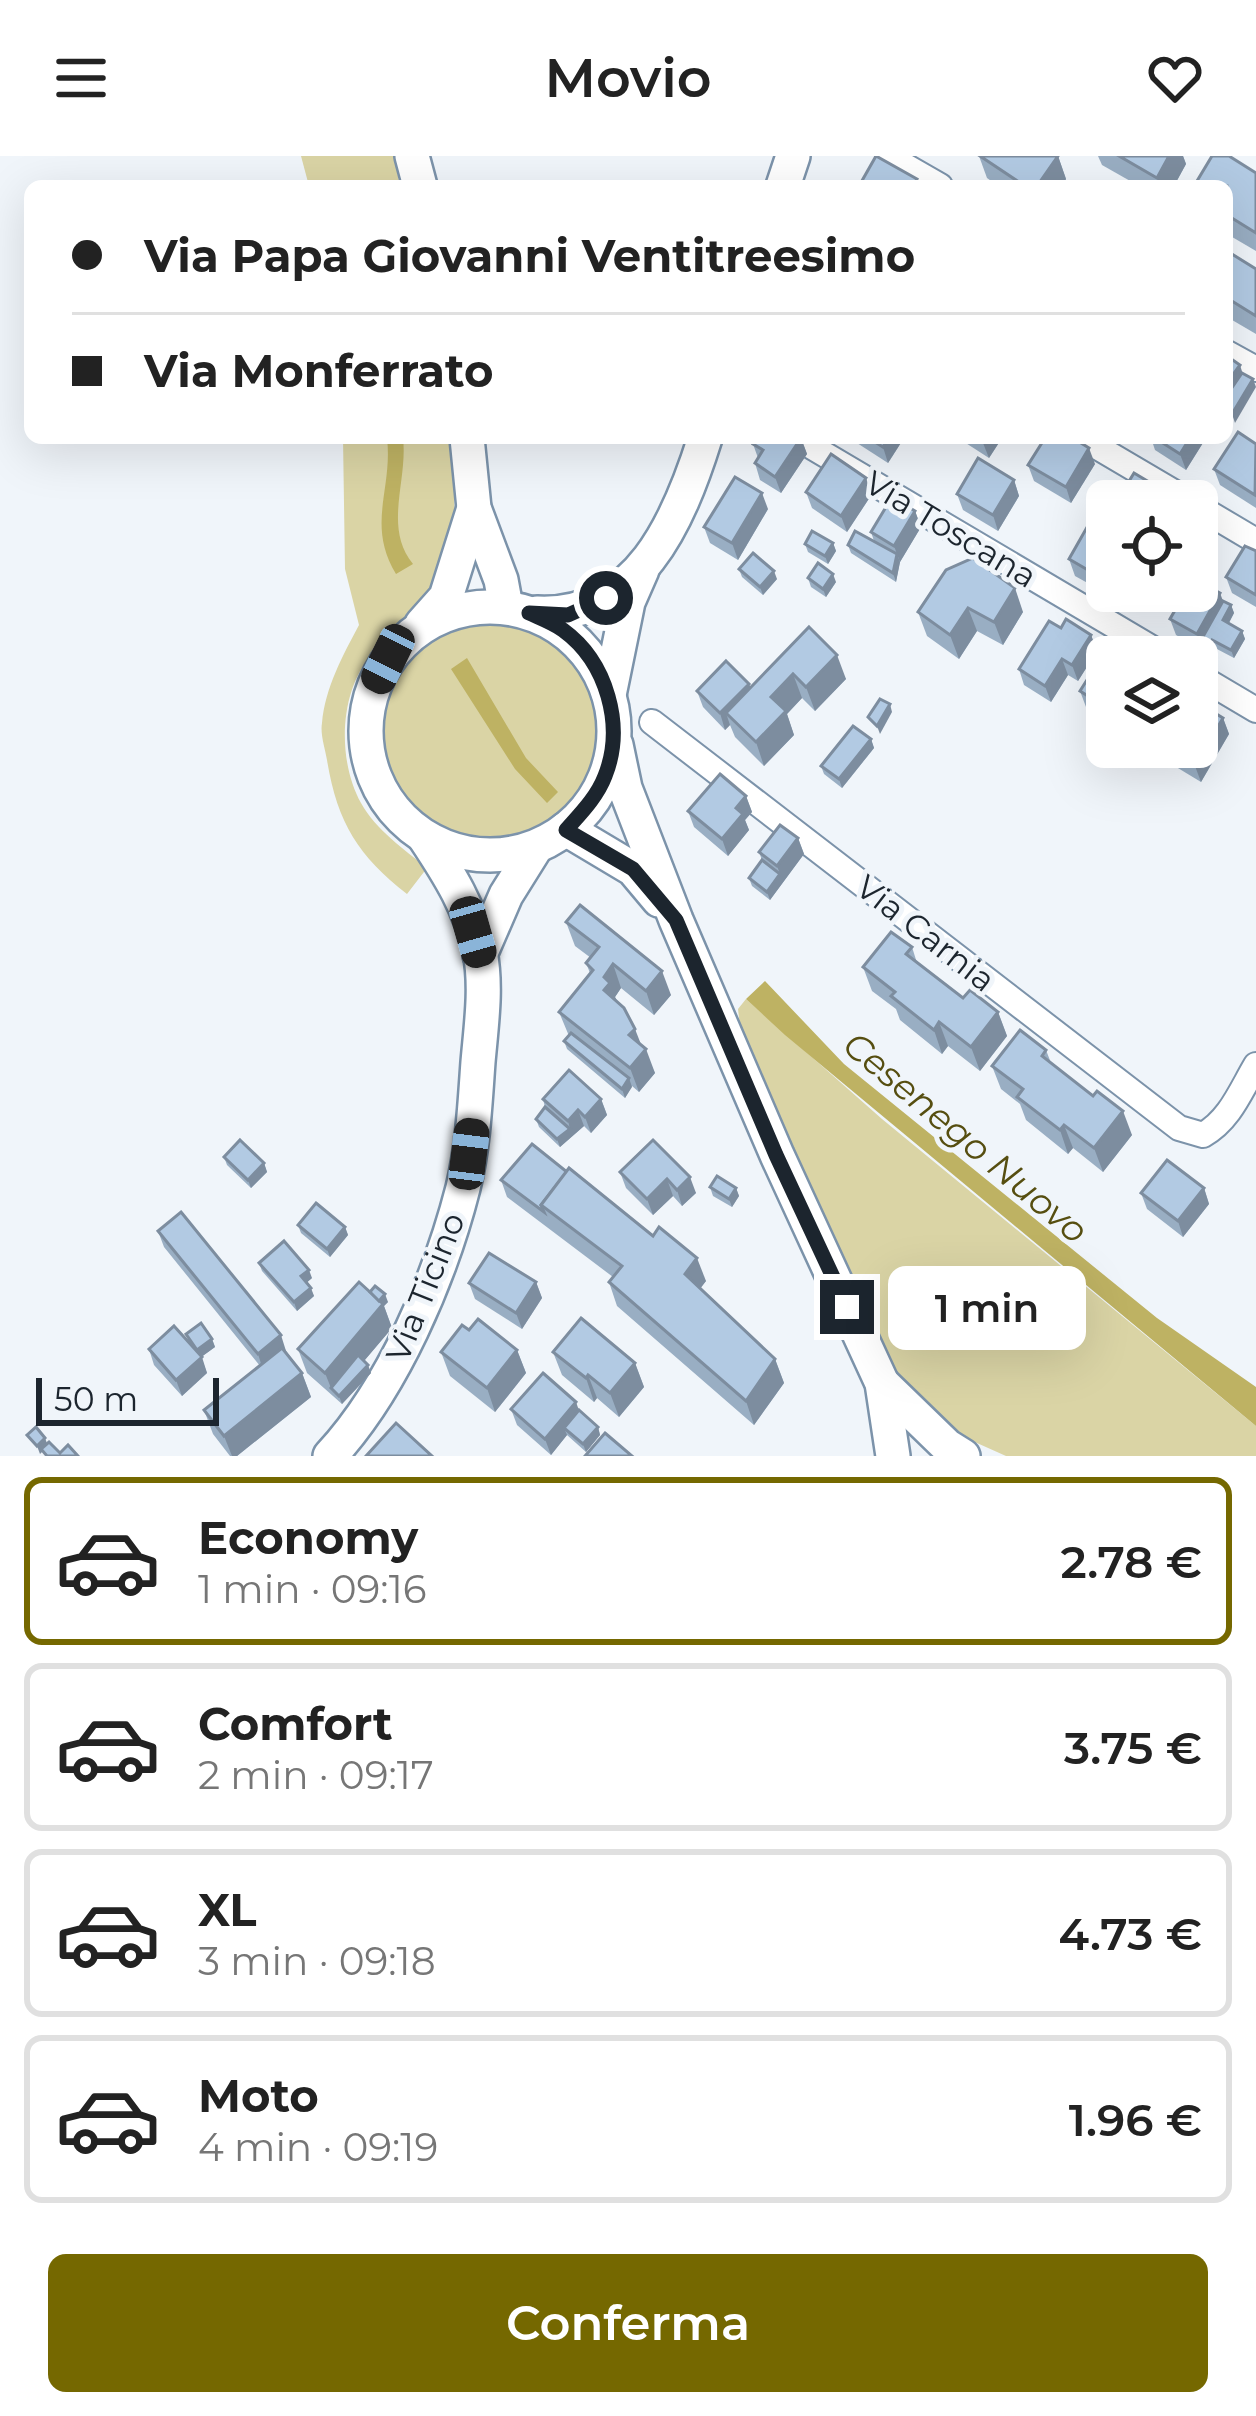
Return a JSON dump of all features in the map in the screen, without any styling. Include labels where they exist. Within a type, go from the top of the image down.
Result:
[{"type":"main road","points":[[468,444],[474,508],[501,580],[518,610],[564,631],[592,659],[609,695],[625,788],[776,1155],[882,1383],[893,1456]]},
{"type":"main road","points":[[609,695],[628,602],[682,502],[703,444]]},
{"type":"main road","points":[[474,508],[446,597],[388,659],[370,695],[365,736],[374,776],[394,811],[425,838],[460,852],[499,855],[536,847],[566,830],[590,805],[606,775],[614,735]]},
{"type":"main road","points":[[417,630],[448,614],[482,607],[568,615],[606,598],[643,567]]},
{"type":"main road","points":[[566,830],[633,869],[676,920]]},
{"type":"main road","name":"Via Ticino","points":[[330,1456],[379,1395],[394,1367],[426,1295],[463,1190],[475,1111],[480,955],[459,891],[425,838]]},
{"type":"main road","name":"Via Ticino","points":[[480,955],[506,896],[536,847]]},
{"type":"main road","points":[[882,1383],[963,1456]]},
{"type":"street","points":[[888,156],[930,180]]},
{"type":"street","name":"Via Toscana","points":[[807,444],[1132,636]]},
{"type":"street","points":[[1092,444],[1153,480]]},
{"type":"street","points":[[1218,518],[1256,541]]},
{"type":"street","points":[[1218,687],[1256,710]]},
{"type":"street","name":"Via Carnia","points":[[652,722],[1179,1128],[1203,1136],[1224,1120],[1256,1065]]},
{"type":"shaded area","points":[[301,156],[394,156],[399,180],[307,180]]},
{"type":"shaded area","points":[[343,444],[453,444],[454,517],[446,574],[434,595],[361,669],[345,726],[348,767],[361,803],[382,830],[427,868],[407,894],[375,866],[352,836],[331,782],[322,736],[331,685],[359,625],[345,569]]},
{"type":"shaded area","points":[[387,444],[403,444],[399,535],[413,564],[396,574],[383,539]]},
{"type":"shaded area","points":[[492,620],[535,629],[572,653],[596,690],[605,733],[596,776],[572,813],[535,837],[492,846],[449,837],[412,813],[388,776],[379,733],[388,690],[412,653],[449,629]]},
{"type":"shaded area","points":[[467,658],[526,758],[558,792],[547,803],[515,769],[451,669]]},
{"type":"shaded area","points":[[765,981],[844,1064],[1157,1318],[1256,1387],[1256,1426],[785,1035],[746,999]]},
{"type":"shaded area","points":[[746,999],[882,1119],[1256,1426],[1256,1456],[1006,1456],[959,1435],[903,1385],[742,1044],[738,1009]]},
{"type":"building","points":[[876,156],[917,179],[916,180],[862,180]]},
{"type":"building","points":[[980,156],[1058,156],[1041,180],[1016,180]]},
{"type":"building","points":[[1119,156],[1169,156],[1157,178]]},
{"type":"building","points":[[1212,156],[1229,156],[1256,173],[1256,233],[1233,219],[1233,180],[1198,180]]},
{"type":"building","points":[[1233,255],[1256,269],[1256,316],[1233,302]]},
{"type":"building","points":[[1242,373],[1253,379],[1233,412],[1233,386]]},
{"type":"building","points":[[1238,432],[1256,444],[1255,495],[1214,469]]},
{"type":"building","points":[[753,444],[797,444],[775,477],[755,463],[763,450]]},
{"type":"building","points":[[1041,444],[1089,448],[1066,487],[1028,465]]},
{"type":"building","points":[[1164,444],[1186,444],[1180,454]]},
{"type":"building","points":[[831,454],[866,478],[841,516],[806,492]]},
{"type":"building","points":[[978,458],[1014,480],[993,515],[957,494]]},
{"type":"building","points":[[735,477],[762,493],[732,543],[704,527]]},
{"type":"building","points":[[892,497],[915,511],[894,546],[871,532]]},
{"type":"building","points":[[1086,529],[1086,569],[1069,559]]},
{"type":"building","points":[[812,531],[833,543],[825,556],[805,544]]},
{"type":"building","points":[[855,531],[897,554],[893,573],[848,545]]},
{"type":"building","points":[[1245,546],[1256,551],[1256,595],[1226,577]]},
{"type":"building","points":[[753,553],[774,571],[760,587],[739,569]]},
{"type":"building","points":[[973,558],[1015,588],[994,622],[968,608],[950,635],[918,612],[946,570]]},
{"type":"building","points":[[818,563],[833,574],[823,589],[808,578]]},
{"type":"building","points":[[1223,601],[1231,605],[1223,620],[1242,631],[1231,650],[1218,643],[1218,636],[1203,636]]},
{"type":"building","points":[[1174,612],[1209,612],[1197,634],[1170,619]]},
{"type":"building","points":[[1066,619],[1091,635],[1086,636],[1072,665],[1062,659],[1045,686],[1019,669],[1049,621],[1061,628]]},
{"type":"building","points":[[809,627],[837,655],[806,687],[793,674],[771,697],[786,711],[756,742],[726,713]]},
{"type":"building","points":[[726,661],[749,684],[720,713],[697,691]]},
{"type":"building","points":[[880,699],[890,704],[877,726],[868,717]]},
{"type":"building","points":[[853,726],[871,739],[839,779],[821,766]]},
{"type":"building","points":[[720,774],[746,796],[736,808],[743,814],[722,839],[688,811]]},
{"type":"building","points":[[780,825],[798,838],[777,866],[759,852]]},
{"type":"building","points":[[762,860],[780,874],[767,892],[749,878]]},
{"type":"building","points":[[580,905],[662,971],[646,991],[613,964],[604,977],[610,983],[604,990],[624,1008],[635,1029],[629,1035],[646,1049],[630,1068],[559,1012],[593,970],[586,963],[599,947],[566,922]]},
{"type":"building","points":[[891,932],[912,947],[906,954],[963,998],[970,990],[998,1012],[971,1047],[939,1022],[934,1030],[863,967]]},
{"type":"building","points":[[1020,1030],[1046,1050],[1042,1056],[1093,1096],[1097,1091],[1123,1111],[1094,1148],[1064,1125],[1060,1130],[1017,1097],[1023,1089],[992,1066]]},
{"type":"building","points":[[571,1033],[629,1078],[622,1089],[564,1041]]},
{"type":"building","points":[[569,1070],[601,1099],[585,1117],[578,1110],[568,1121],[543,1099]]},
{"type":"building","points":[[545,1107],[570,1129],[557,1139],[536,1119]]},
{"type":"building","points":[[240,1140],[264,1163],[248,1180],[224,1157]]},
{"type":"building","points":[[653,1140],[690,1177],[677,1190],[667,1179],[647,1199],[620,1172]]},
{"type":"building","points":[[532,1144],[567,1172],[541,1205],[544,1212],[501,1180]]},
{"type":"building","points":[[1167,1160],[1204,1188],[1178,1221],[1141,1193]]},
{"type":"building","points":[[569,1168],[653,1236],[659,1227],[697,1258],[685,1274],[775,1359],[746,1401],[609,1282],[622,1266],[541,1205]]},
{"type":"building","points":[[717,1176],[736,1188],[729,1199],[710,1187]]},
{"type":"building","points":[[316,1203],[345,1227],[327,1249],[298,1225]]},
{"type":"building","points":[[181,1212],[281,1335],[258,1354],[158,1231]]},
{"type":"building","points":[[284,1241],[309,1270],[301,1276],[311,1288],[294,1302],[259,1263]]},
{"type":"building","points":[[489,1253],[536,1282],[516,1313],[469,1283]]},
{"type":"building","points":[[359,1282],[383,1304],[325,1373],[298,1349]]},
{"type":"building","points":[[375,1286],[385,1294],[379,1301],[370,1292]]},
{"type":"building","points":[[581,1318],[635,1363],[610,1393],[553,1352]]},
{"type":"building","points":[[478,1319],[517,1350],[487,1388],[441,1352],[462,1325],[469,1330]]},
{"type":"building","points":[[201,1323],[212,1339],[197,1350],[186,1334]]},
{"type":"building","points":[[174,1326],[202,1357],[176,1380],[149,1349]]},
{"type":"building","points":[[282,1348],[302,1373],[224,1436],[204,1410]]},
{"type":"building","points":[[358,1355],[368,1365],[339,1396],[331,1388]]},
{"type":"building","points":[[543,1373],[576,1402],[545,1439],[511,1409]]},
{"type":"building","points":[[579,1410],[598,1427],[583,1444],[564,1428]]},
{"type":"building","points":[[396,1423],[432,1456],[366,1456]]},
{"type":"building","points":[[36,1427],[45,1438],[37,1446],[27,1435]]},
{"type":"building","points":[[605,1433],[632,1456],[585,1456]]},
{"type":"building","points":[[49,1442],[60,1453],[68,1445],[78,1456],[47,1456],[41,1449]]},
{"type":"route","points":[[606,598],[568,615],[529,613],[564,631],[592,659],[609,695],[614,735],[606,775],[590,805],[566,830],[633,869],[676,920],[847,1307]]},
{"type":"water label","name":"Cesenego Nuovo","points":[[966,1137]]}]
